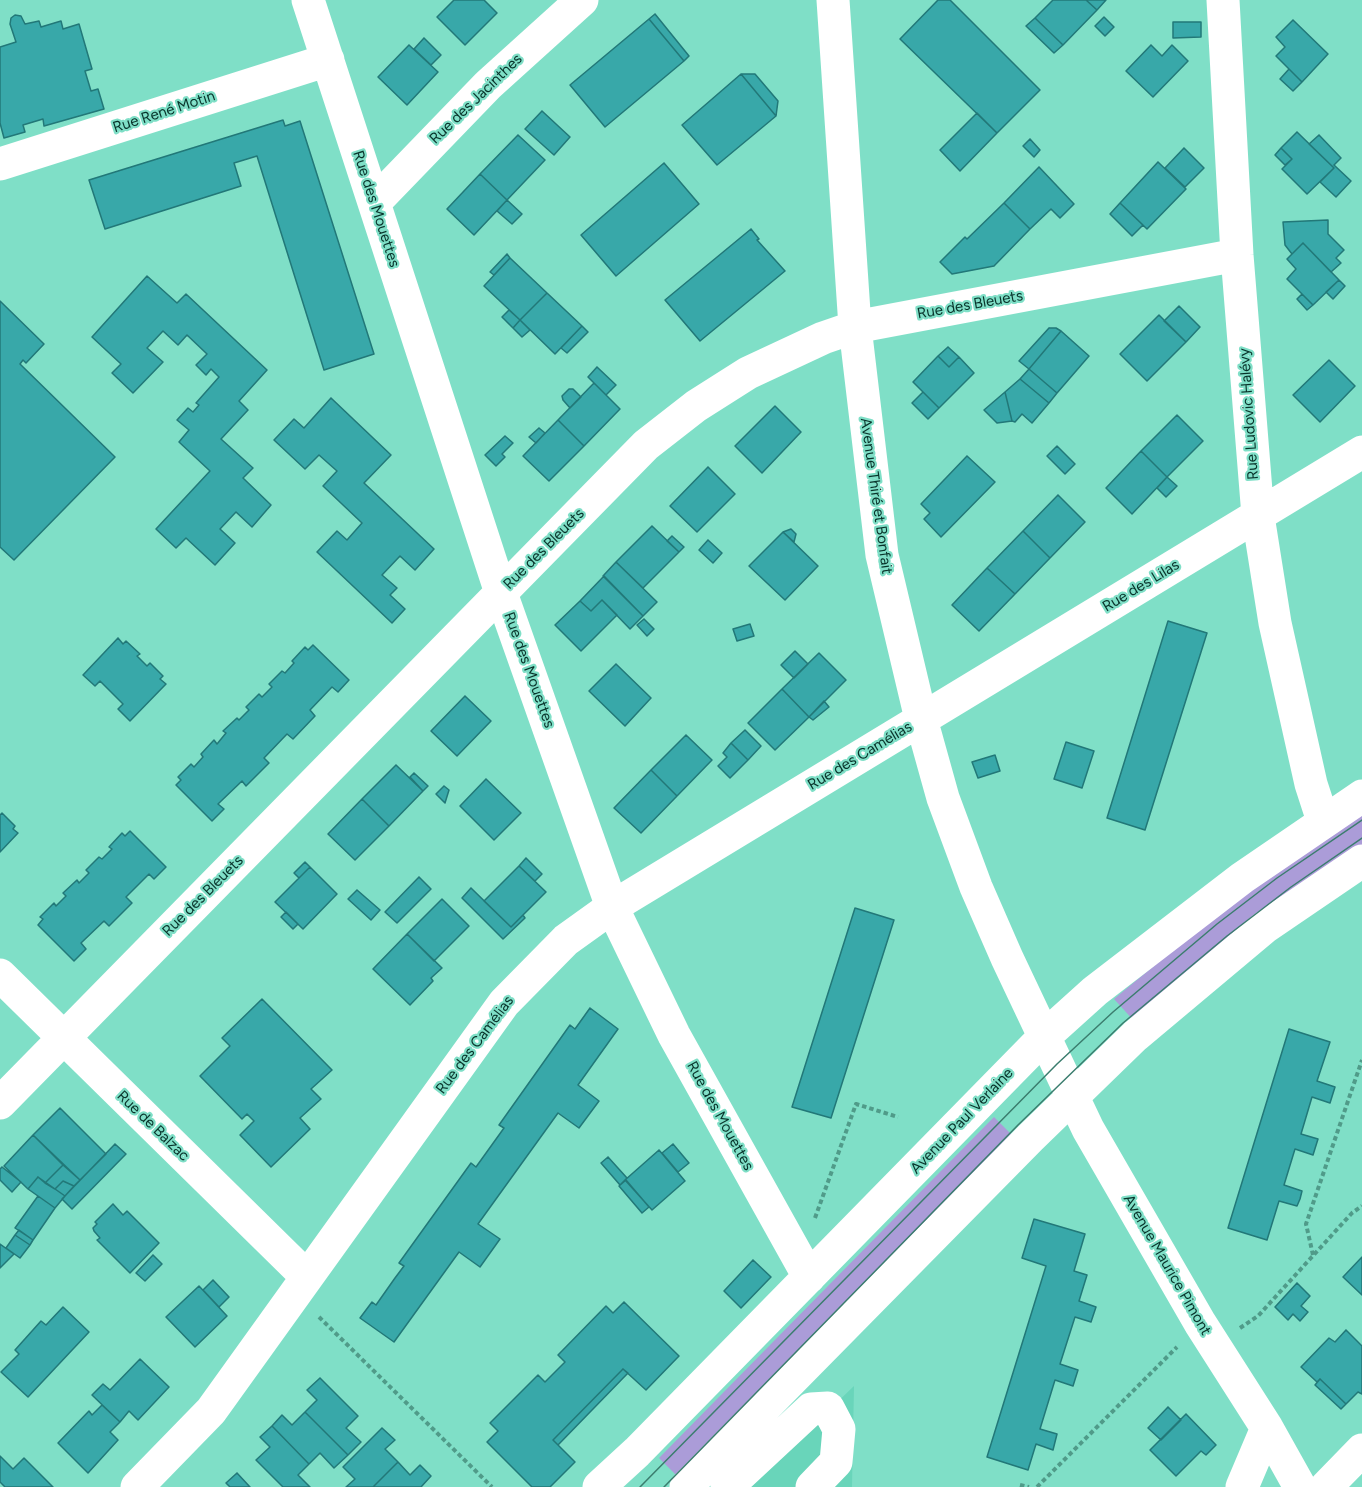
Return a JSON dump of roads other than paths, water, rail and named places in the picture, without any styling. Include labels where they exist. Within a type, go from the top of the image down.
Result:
[{"type":"street","name":"Rue des Mouettes","points":[[308,0],[501,593],[612,907],[674,1035],[809,1277]]},
{"type":"street","name":"Rue des Jacinthes","points":[[374,203],[488,85],[582,0]]},
{"type":"street","name":"Avenue Thiré et Bonfait","points":[[833,0],[855,327],[882,555],[921,719],[943,798],[976,887],[1044,1037]]},
{"type":"street","name":"Rue Ludovic Halévy","points":[[1223,0],[1237,255],[1258,516],[1275,623],[1311,784],[1323,821]]},
{"type":"street","name":"Rue René Motin","points":[[0,164],[328,60]]},
{"type":"street","name":"Rue des Bleuets","points":[[0,1103],[646,445],[696,406],[748,373],[823,338],[855,327],[1237,255]]},
{"type":"street","name":"Rue des Lilas","points":[[921,719],[1362,452]]},
{"type":"street","name":"Rue des Camélias","points":[[137,1487],[211,1411],[504,1002],[566,940],[612,907],[921,719]]},
{"type":"street","name":"Avenue Paul Verlaine","points":[[599,1487],[637,1452],[1044,1037],[1095,991],[1242,878],[1362,796]]},
{"type":"street","points":[[686,1487],[1135,1036],[1265,927],[1362,861]]},
{"type":"street","name":"Rue de Balzac","points":[[0,975],[64,1038],[301,1285]]},
{"type":"street","name":"Avenue Maurice Pimont","points":[[1044,1037],[1099,1148],[1207,1334],[1267,1428],[1300,1487]]},
{"type":"street","points":[[727,1487],[811,1409],[828,1408],[838,1429],[836,1462],[812,1487]]},
{"type":"street","points":[[1242,1487],[1267,1428]]},
{"type":"street","points":[[1326,1487],[1362,1450]]},
{"type":"tram line","points":[[640,1487],[1057,1064],[1113,1012],[1217,924],[1277,878],[1362,820]]},
{"type":"tram line","points":[[664,1487],[1018,1125],[1123,1023],[1227,936],[1291,887],[1362,838]]}]
